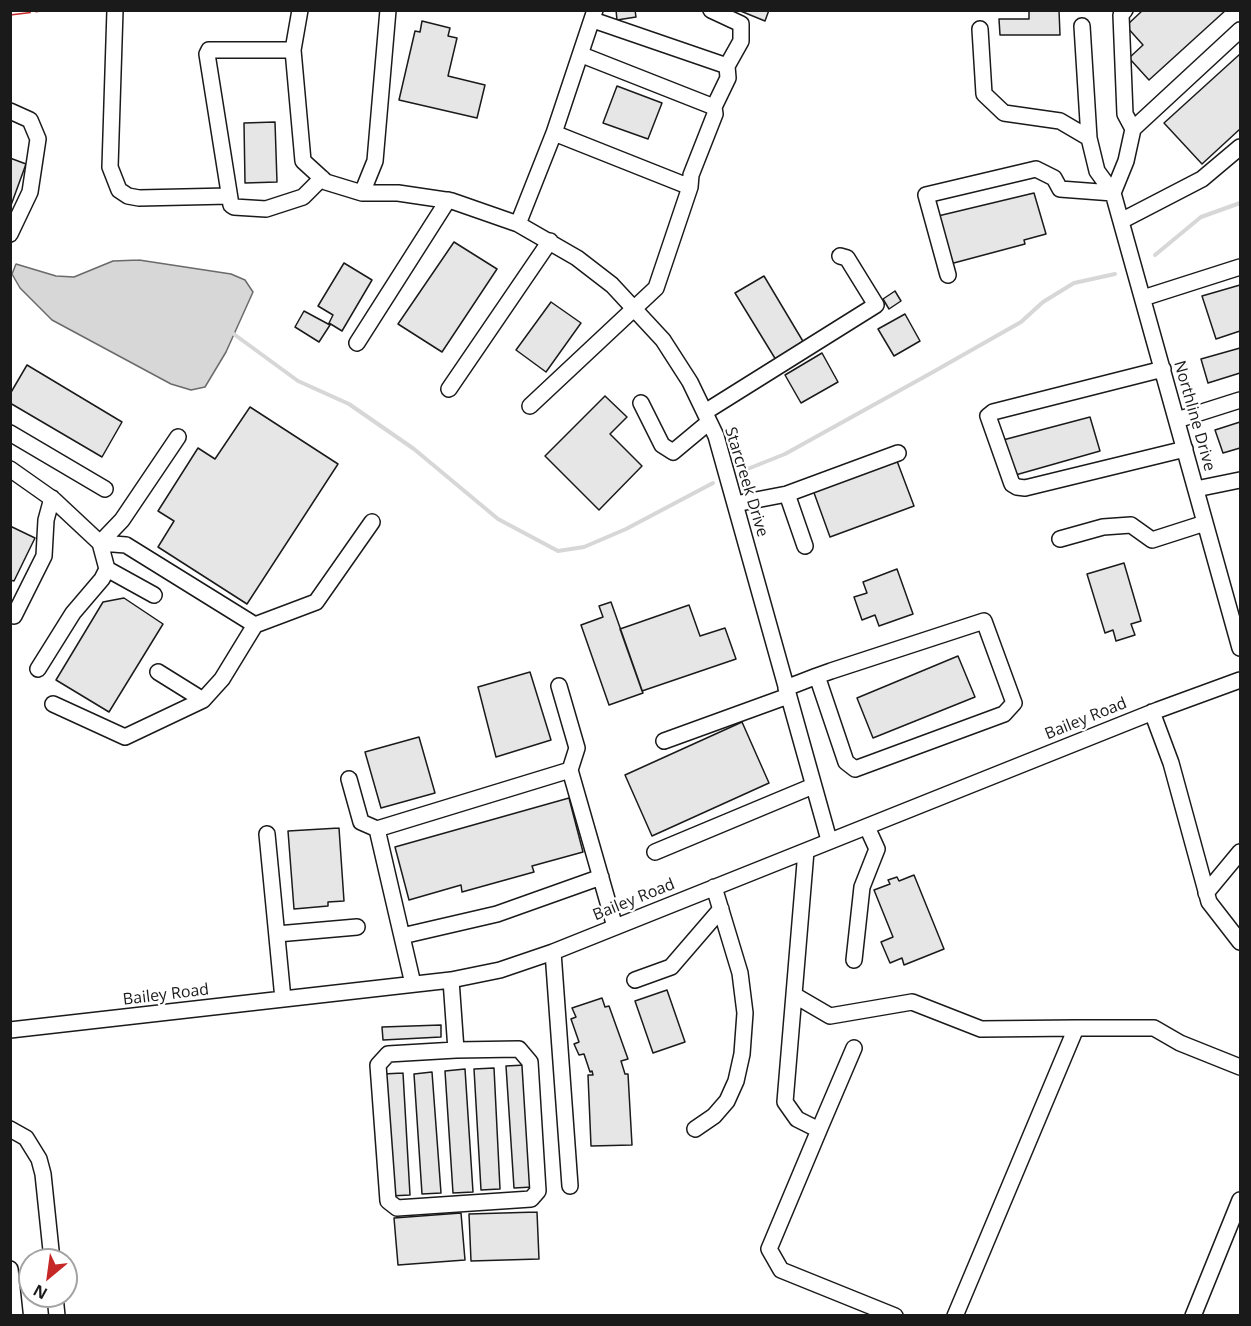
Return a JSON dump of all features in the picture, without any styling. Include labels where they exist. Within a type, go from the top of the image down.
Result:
[{"type":"street","points":[[115,10],[110,167],[119,190],[128,196],[139,198],[229,196]]},
{"type":"street","points":[[293,50],[214,49],[207,54],[229,196],[234,207],[266,209],[303,197],[321,178],[303,161],[293,50],[300,10]]},
{"type":"street","points":[[362,193],[375,161],[388,10]]},
{"type":"street","points":[[530,406],[636,309],[660,281],[665,258],[690,187],[691,175],[715,114],[714,107],[728,78],[727,66],[741,41],[741,24],[711,10]]},
{"type":"street","points":[[1125,10],[1121,15],[1125,114],[1133,129]]},
{"type":"street","points":[[518,225],[582,56],[582,47],[594,15],[727,66]]},
{"type":"street","name":"Northline Drive","points":[[1082,26],[1089,138],[1097,171],[1113,193],[1205,523],[1235,610],[1240,648]]},
{"type":"street","points":[[980,29],[984,94],[1004,113],[1060,121],[1089,138]]},
{"type":"street","points":[[948,275],[926,195],[1036,169],[1054,178],[1059,189],[1113,193],[1126,161],[1133,129],[1240,30]]},
{"type":"street","points":[[582,56],[714,107]]},
{"type":"street","points":[[10,111],[30,120],[38,140],[30,192],[10,234]]},
{"type":"street","points":[[554,133],[690,187]]},
{"type":"street","points":[[1121,221],[1202,179],[1240,147]]},
{"type":"street","name":"Starcreek Drive","points":[[321,178],[326,182],[362,193],[398,193],[448,200],[492,213],[518,225],[550,241],[612,285],[663,340],[690,382],[716,436],[829,840]]},
{"type":"street","points":[[357,343],[448,200]]},
{"type":"street","points":[[449,389],[550,241]]},
{"type":"street","points":[[641,403],[662,445],[673,452],[707,417],[876,305],[848,258],[840,256]]},
{"type":"street","points":[[1143,298],[1240,267]]},
{"type":"street","points":[[1163,369],[993,412],[988,416],[1012,484],[1017,487],[1025,488],[1185,449]]},
{"type":"street","points":[[1177,420],[1240,400]]},
{"type":"street","points":[[10,433],[105,489]]},
{"type":"street","points":[[100,543],[122,520],[178,437]]},
{"type":"street","points":[[735,504],[787,494],[898,453]]},
{"type":"street","points":[[11,470],[52,498],[100,543],[107,569],[154,595]]},
{"type":"street","points":[[1196,489],[1240,480]]},
{"type":"street","points":[[787,494],[805,546]]},
{"type":"street","points":[[14,616],[44,556],[46,520],[52,498]]},
{"type":"street","points":[[53,704],[125,736],[203,700],[222,679],[255,625],[316,602],[372,522]]},
{"type":"street","points":[[1060,539],[1103,527],[1131,525],[1152,540],[1205,523]]},
{"type":"street","points":[[100,543],[126,545],[255,625]]},
{"type":"street","points":[[38,669],[73,613],[107,569]]},
{"type":"street","points":[[664,741],[787,692],[817,676],[984,621],[1014,703],[1004,714],[855,769],[846,762],[817,676]]},
{"type":"street","points":[[158,672],[203,700]]},
{"type":"street","name":"Bailey Road","points":[[10,1030],[451,980],[500,970],[553,952],[1152,712],[1240,680]]},
{"type":"street","points":[[559,686],[577,748],[570,770],[615,927]]},
{"type":"street","points":[[1152,712],[1171,763],[1209,902],[1240,942]]},
{"type":"street","points":[[349,779],[361,822],[377,829],[570,770]]},
{"type":"street","points":[[655,852],[813,786]]},
{"type":"street","points":[[854,960],[862,887],[877,849],[867,827]]},
{"type":"street","points":[[377,829],[413,984]]},
{"type":"street","points":[[267,834],[283,999]]},
{"type":"street","points":[[806,850],[785,1102],[797,1119],[819,1130]]},
{"type":"street","points":[[1206,893],[1240,852]]},
{"type":"street","points":[[402,936],[497,914],[601,876]]},
{"type":"street","points":[[695,1129],[714,1116],[727,1101],[736,1081],[742,1054],[745,1013],[740,973],[714,887]]},
{"type":"street","points":[[635,980],[671,967],[721,909]]},
{"type":"street","points":[[277,934],[357,927]]},
{"type":"street","points":[[553,952],[570,1186]]},
{"type":"street","points":[[451,980],[456,1050]]},
{"type":"street","points":[[794,995],[830,1016],[912,1002],[981,1029],[1154,1028],[1180,1043],[1240,1067]]},
{"type":"street","points":[[955,1316],[1076,1028]]},
{"type":"street","points":[[854,1048],[769,1249],[781,1270],[895,1316]]},
{"type":"street","points":[[519,1049],[530,1062],[538,1191],[531,1199],[397,1208],[388,1201],[378,1065],[388,1054],[456,1050],[519,1049]]},
{"type":"street","points":[[10,1129],[26,1138],[39,1159],[43,1174],[51,1248]]},
{"type":"street","points":[[1193,1316],[1240,1200]]},
{"type":"street","points":[[10,1269],[15,1316]]},
{"type":"shaded area","points":[[139,260],[231,274],[245,280],[253,292],[226,352],[205,387],[191,390],[171,384],[52,320],[20,288],[12,274],[16,264],[56,276],[74,277],[113,261]]},
{"type":"building","points":[[616,10],[635,10],[636,17],[617,20]]},
{"type":"building","points":[[738,10],[769,10],[765,21]]},
{"type":"building","points":[[1029,10],[1059,10],[1060,35],[1000,35],[999,19],[1029,19]]},
{"type":"building","points":[[1143,10],[1226,10],[1149,80],[1129,58],[1143,45],[1126,26]]},
{"type":"building","points":[[422,21],[450,28],[448,36],[457,38],[448,76],[485,85],[477,118],[399,100],[415,31],[420,32]]},
{"type":"building","points":[[1240,54],[1240,129],[1202,164],[1164,123]]},
{"type":"building","points":[[617,86],[662,103],[648,139],[603,123]]},
{"type":"building","points":[[275,122],[277,182],[245,183],[244,123]]},
{"type":"building","points":[[10,158],[26,164],[10,208]]},
{"type":"building","points":[[1034,193],[1046,234],[1024,240],[1025,244],[950,264],[938,216]]},
{"type":"building","points":[[454,242],[497,269],[442,352],[398,324]]},
{"type":"building","points":[[344,263],[372,280],[342,331],[329,323],[333,315],[318,306]]},
{"type":"building","points":[[764,276],[804,343],[776,360],[735,293]]},
{"type":"building","points":[[1240,285],[1240,331],[1216,339],[1202,296]]},
{"type":"building","points":[[895,291],[901,301],[889,309],[883,299]]},
{"type":"building","points":[[551,302],[581,323],[546,372],[516,350]]},
{"type":"building","points":[[304,311],[330,325],[319,342],[295,327]]},
{"type":"building","points":[[905,314],[920,341],[894,356],[878,329]]},
{"type":"building","points":[[1240,348],[1240,373],[1208,383],[1201,359]]},
{"type":"building","points":[[822,353],[838,382],[801,403],[785,375]]},
{"type":"building","points":[[27,365],[122,422],[102,457],[10,403],[10,394]]},
{"type":"building","points":[[605,396],[627,417],[610,434],[642,466],[599,510],[545,456]]},
{"type":"building","points":[[250,407],[338,464],[247,604],[158,547],[174,521],[158,511],[198,448],[215,459]]},
{"type":"building","points":[[1090,417],[1100,451],[1012,476],[1003,440]]},
{"type":"building","points":[[1240,422],[1240,448],[1223,453],[1215,430]]},
{"type":"building","points":[[897,461],[914,506],[830,537],[813,490]]},
{"type":"building","points":[[10,526],[35,538],[14,581],[10,580]]},
{"type":"building","points":[[1124,563],[1141,621],[1131,624],[1135,635],[1116,641],[1113,630],[1105,633],[1087,574]]},
{"type":"building","points":[[897,569],[913,614],[879,626],[875,615],[862,620],[854,597],[867,593],[863,582]]},
{"type":"building","points":[[124,598],[163,624],[109,712],[56,680],[103,602]]},
{"type":"building","points":[[611,602],[643,693],[609,705],[581,625],[603,617],[599,606]]},
{"type":"building","points":[[689,605],[700,636],[725,628],[736,659],[642,691],[620,629]]},
{"type":"building","points":[[958,656],[975,697],[873,738],[857,698]]},
{"type":"building","points":[[530,672],[551,740],[496,757],[478,687]]},
{"type":"building","points":[[742,722],[769,783],[652,836],[625,775]]},
{"type":"building","points":[[419,737],[435,793],[381,808],[365,752]]},
{"type":"building","points":[[569,798],[583,852],[532,866],[534,872],[462,892],[461,885],[409,900],[395,847]]},
{"type":"building","points":[[339,828],[344,901],[328,902],[328,906],[294,909],[288,831]]},
{"type":"building","points":[[914,875],[944,949],[904,965],[902,958],[890,963],[881,942],[893,937],[874,890],[890,884],[888,880],[897,877],[899,881]]},
{"type":"building","points":[[667,990],[685,1042],[653,1053],[635,1001]]},
{"type":"building","points":[[602,998],[605,1007],[609,1006],[628,1059],[621,1061],[625,1074],[628,1074],[632,1145],[591,1146],[588,1075],[593,1075],[584,1054],[579,1055],[574,1044],[579,1042],[571,1019],[576,1017],[572,1008]]},
{"type":"building","points":[[441,1025],[441,1037],[383,1040],[382,1027]]},
{"type":"building","points":[[525,1065],[533,1187],[514,1188],[506,1066]]},
{"type":"building","points":[[494,1068],[500,1189],[481,1190],[474,1069]]},
{"type":"building","points":[[465,1069],[473,1192],[453,1193],[445,1071]]},
{"type":"building","points":[[432,1072],[441,1193],[422,1194],[414,1074]]},
{"type":"building","points":[[403,1073],[410,1195],[390,1196],[383,1074]]},
{"type":"building","points":[[537,1212],[539,1259],[471,1261],[469,1214]]},
{"type":"building","points":[[461,1213],[465,1260],[398,1265],[394,1218]]},
{"type":"waterway","points":[[1155,255],[1201,217],[1240,203]]},
{"type":"waterway","points":[[745,470],[785,454],[1021,322],[1043,302],[1074,283],[1115,274]]},
{"type":"waterway","points":[[231,332],[298,381],[349,404],[414,449],[498,519],[558,551],[584,547],[626,529],[713,483]]},
{"type":"power","points":[[10,15],[50,10]]}]
